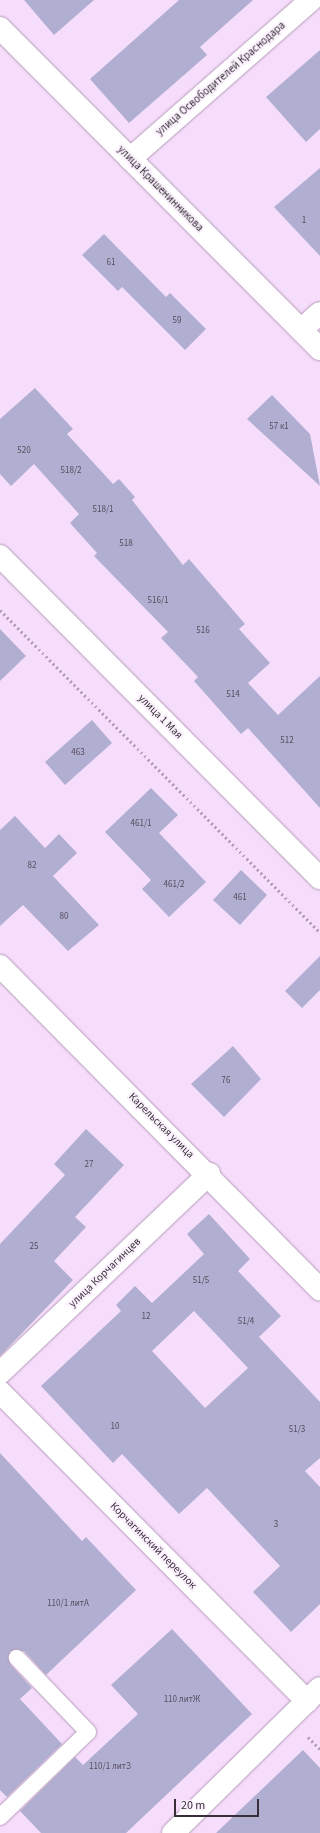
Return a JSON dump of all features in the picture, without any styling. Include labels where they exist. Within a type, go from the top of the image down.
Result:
[{"type":"street","name":"улица Освободителей Краснодара","points":[[130,159],[312,0]]},
{"type":"street","name":"улица Крашенинникова","points":[[0,28],[320,349]]},
{"type":"street","points":[[301,330],[320,313]]},
{"type":"street","name":"улица 1 Мая","points":[[0,556],[320,878]]},
{"type":"street","name":"Карельская улица","points":[[0,966],[209,1174],[320,1289]]},
{"type":"street","name":"улица Корчагинцев","points":[[0,1373],[209,1174]]},
{"type":"street","name":"Корчагинский переулок","points":[[0,1392],[313,1694]]},
{"type":"street","points":[[173,1833],[313,1694]]},
{"type":"lane","points":[[0,1817],[88,1732],[17,1658]]},
{"type":"path","points":[[0,610],[320,932]]},
{"type":"building","points":[[24,0],[94,0],[54,35]]},
{"type":"building","points":[[179,0],[253,0],[200,47],[207,55],[129,123],[90,79]]},
{"type":"building","points":[[320,50],[320,129],[306,142],[266,97]]},
{"type":"building","points":[[320,168],[320,256],[274,207]]},
{"type":"building","points":[[104,234],[166,297],[170,293],[206,329],[185,350],[122,287],[118,291],[82,255]]},
{"type":"building","points":[[35,388],[73,429],[67,434],[113,484],[119,479],[135,497],[132,500],[183,565],[189,559],[245,624],[239,629],[270,663],[248,683],[278,715],[320,676],[320,808],[248,728],[241,734],[194,681],[198,677],[161,638],[168,632],[94,556],[97,553],[70,523],[79,514],[34,464],[11,486],[0,474],[0,419]]},
{"type":"building","points":[[272,395],[310,434],[320,486],[247,419]]},
{"type":"building","points":[[0,629],[26,656],[0,681]]},
{"type":"building","points":[[92,720],[112,743],[65,785],[45,762]]},
{"type":"building","points":[[151,788],[178,815],[159,833],[206,882],[169,917],[142,889],[151,880],[105,832]]},
{"type":"building","points":[[15,816],[45,848],[59,834],[77,853],[53,876],[99,925],[68,951],[23,905],[0,926],[0,830]]},
{"type":"building","points":[[241,870],[267,895],[240,925],[213,900]]},
{"type":"building","points":[[320,956],[320,990],[302,1008],[285,991]]},
{"type":"building","points":[[233,1046],[261,1079],[224,1117],[191,1084]]},
{"type":"building","points":[[86,1129],[124,1165],[75,1217],[86,1227],[54,1261],[73,1280],[0,1356],[0,1244],[65,1175],[54,1164]]},
{"type":"building","points":[[209,1214],[250,1259],[238,1271],[281,1316],[259,1337],[320,1402],[320,1458],[305,1471],[320,1487],[320,1604],[291,1632],[253,1592],[280,1566],[207,1488],[179,1514],[122,1454],[113,1463],[41,1386],[121,1311],[116,1305],[135,1286],[152,1303],[204,1254],[187,1234]],"holes":[[[194,1311],[248,1368],[205,1408],[152,1351]]]},
{"type":"building","points":[[0,1453],[82,1541],[86,1537],[136,1590],[46,1675],[24,1651],[10,1651],[10,1664],[32,1688],[20,1699],[62,1744],[7,1797],[0,1790]]},
{"type":"building","points":[[172,1629],[252,1714],[126,1833],[41,1833],[20,1811],[75,1757],[83,1765],[138,1714],[111,1685]]},
{"type":"building","points":[[303,1750],[320,1768],[320,1833],[216,1833]]}]
